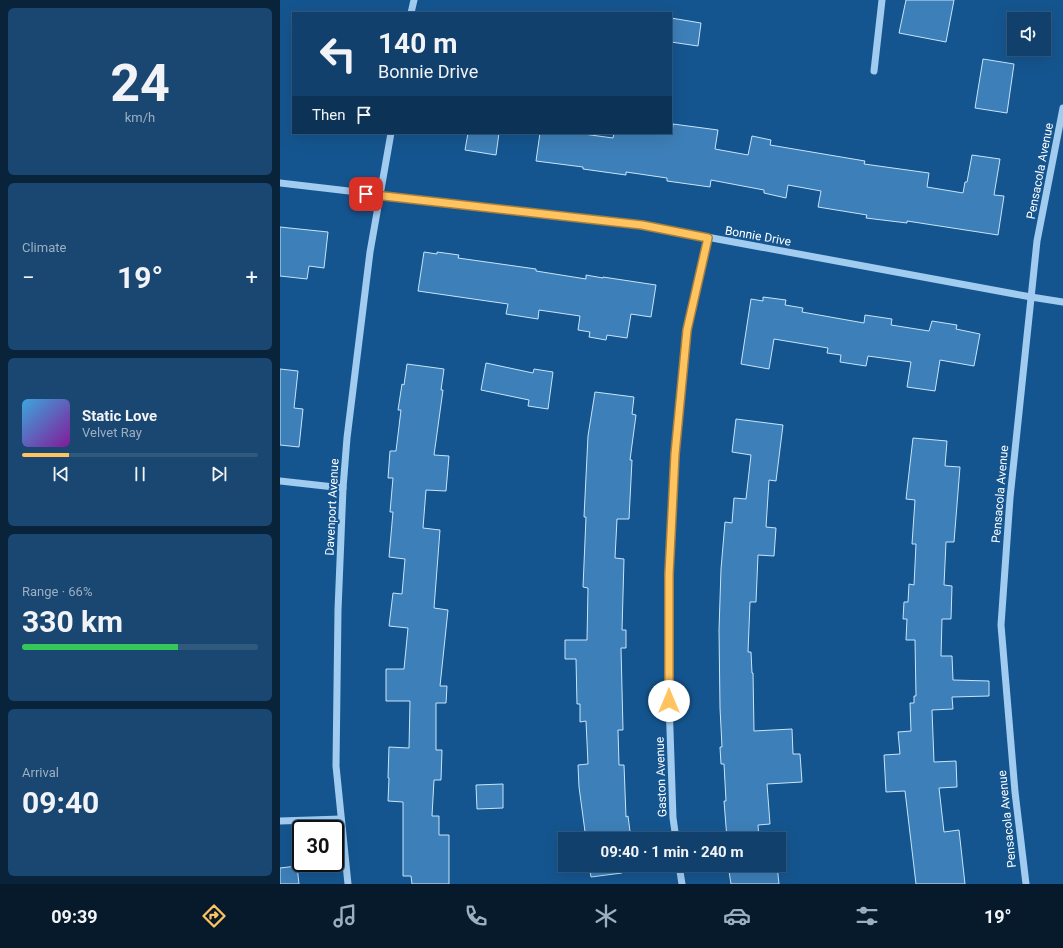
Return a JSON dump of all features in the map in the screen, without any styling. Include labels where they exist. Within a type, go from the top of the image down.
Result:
[{"type":"street","points":[[411,12],[414,0]]},
{"type":"street","points":[[874,71],[882,0]]},
{"type":"street","name":"Pensacola Avenue","points":[[1026,884],[1015,792],[1001,625],[1010,498],[1031,297],[1038,241],[1063,108]]},
{"type":"street","name":"Davenport Avenue","points":[[348,884],[336,766],[338,610],[343,488],[347,438],[369,260],[391,134]]},
{"type":"street","name":"Bonnie Drive","points":[[280,184],[642,225],[1063,302]]},
{"type":"street","name":"Gaston Avenue","points":[[675,832],[673,818],[669,701],[669,574],[675,454],[687,330],[708,238]]},
{"type":"street","points":[[280,481],[343,488]]},
{"type":"street","points":[[280,821],[341,819]]},
{"type":"street","points":[[680,872],[682,884]]},
{"type":"building","points":[[906,0],[954,0],[946,42],[899,33]]},
{"type":"building","points":[[672,18],[701,23],[698,46],[672,42]]},
{"type":"building","points":[[983,59],[1014,64],[1007,113],[975,108]]},
{"type":"building","points":[[673,124],[718,130],[715,149],[748,155],[752,136],[771,140],[770,145],[865,161],[864,164],[929,173],[927,187],[963,193],[965,182],[967,182],[972,155],[1000,159],[994,195],[1004,196],[998,235],[907,221],[907,223],[866,218],[867,215],[818,207],[821,191],[788,185],[786,198],[764,193],[764,190],[711,180],[710,187],[667,181],[667,178],[626,172],[626,175],[583,169],[583,167],[536,161],[540,134],[583,134],[613,138],[614,134],[672,133]]},
{"type":"building","points":[[468,134],[499,134],[496,155],[465,150]]},
{"type":"building","points":[[280,227],[328,232],[324,268],[309,266],[307,279],[280,276]]},
{"type":"building","points":[[424,252],[459,255],[458,258],[536,269],[536,271],[586,279],[586,275],[656,285],[651,317],[631,314],[627,338],[607,335],[606,340],[589,337],[590,332],[578,330],[580,316],[539,310],[538,319],[506,314],[508,304],[418,291]]},
{"type":"building","points":[[763,297],[786,300],[785,305],[803,308],[802,312],[864,323],[865,315],[892,319],[891,325],[929,331],[932,321],[957,325],[956,329],[980,334],[974,366],[940,360],[935,391],[907,387],[911,362],[868,356],[866,366],[840,362],[841,355],[827,353],[828,348],[774,339],[769,369],[741,364],[751,299],[763,301]]},
{"type":"building","points":[[486,363],[533,373],[534,369],[553,372],[548,409],[528,406],[529,400],[481,390]]},
{"type":"building","points":[[407,364],[444,369],[441,390],[443,390],[434,455],[449,456],[446,491],[426,490],[423,528],[440,530],[434,608],[448,610],[440,686],[447,686],[446,703],[436,703],[436,750],[442,750],[441,780],[434,780],[432,816],[439,816],[439,835],[449,835],[449,884],[412,884],[411,876],[403,876],[403,802],[388,801],[389,747],[409,748],[410,701],[386,701],[386,669],[404,669],[408,628],[389,626],[393,593],[402,594],[405,559],[389,557],[393,512],[390,512],[393,478],[388,478],[390,451],[396,451],[401,410],[398,410]]},
{"type":"building","points":[[280,369],[298,371],[294,408],[303,409],[299,447],[280,445]]},
{"type":"building","points":[[595,392],[634,397],[632,414],[636,415],[630,460],[632,460],[629,519],[617,519],[615,558],[624,559],[622,630],[626,630],[626,648],[621,648],[623,730],[618,730],[619,765],[624,765],[626,817],[628,816],[630,832],[585,832],[579,787],[578,765],[588,764],[586,721],[580,722],[580,704],[577,704],[576,659],[565,659],[565,640],[587,640],[588,588],[583,587],[586,517],[584,517],[588,436]]},
{"type":"building","points":[[736,419],[783,425],[776,481],[769,480],[766,527],[776,528],[774,556],[758,555],[756,602],[750,602],[748,652],[751,652],[753,673],[754,731],[792,729],[793,754],[800,754],[802,782],[767,784],[770,824],[758,825],[758,832],[726,832],[724,801],[726,801],[724,764],[721,764],[720,747],[722,747],[719,630],[721,569],[725,522],[732,523],[734,498],[746,499],[751,455],[732,452]]},
{"type":"building","points":[[913,438],[947,441],[945,466],[960,467],[954,542],[946,542],[944,585],[952,586],[951,619],[942,619],[941,656],[952,656],[953,680],[989,681],[989,696],[952,697],[953,709],[932,710],[934,762],[956,761],[957,787],[939,788],[944,832],[959,830],[965,884],[916,884],[905,791],[886,792],[884,755],[900,754],[898,732],[911,731],[910,703],[914,703],[914,696],[916,696],[915,640],[906,640],[907,619],[903,619],[904,602],[908,602],[909,584],[914,585],[916,544],[912,544],[915,500],[906,499]]},
{"type":"building","points":[[503,784],[503,808],[477,809],[476,785]]},
{"type":"building","points":[[292,867],[292,872],[298,872],[299,884],[280,884],[280,868]]},
{"type":"building","points":[[590,872],[622,872],[622,873],[591,877]]},
{"type":"building","points":[[729,872],[778,872],[779,884],[731,884]]},
{"type":"route","points":[[366,194],[642,225],[708,238],[687,330],[675,454],[669,574],[669,701]]}]
